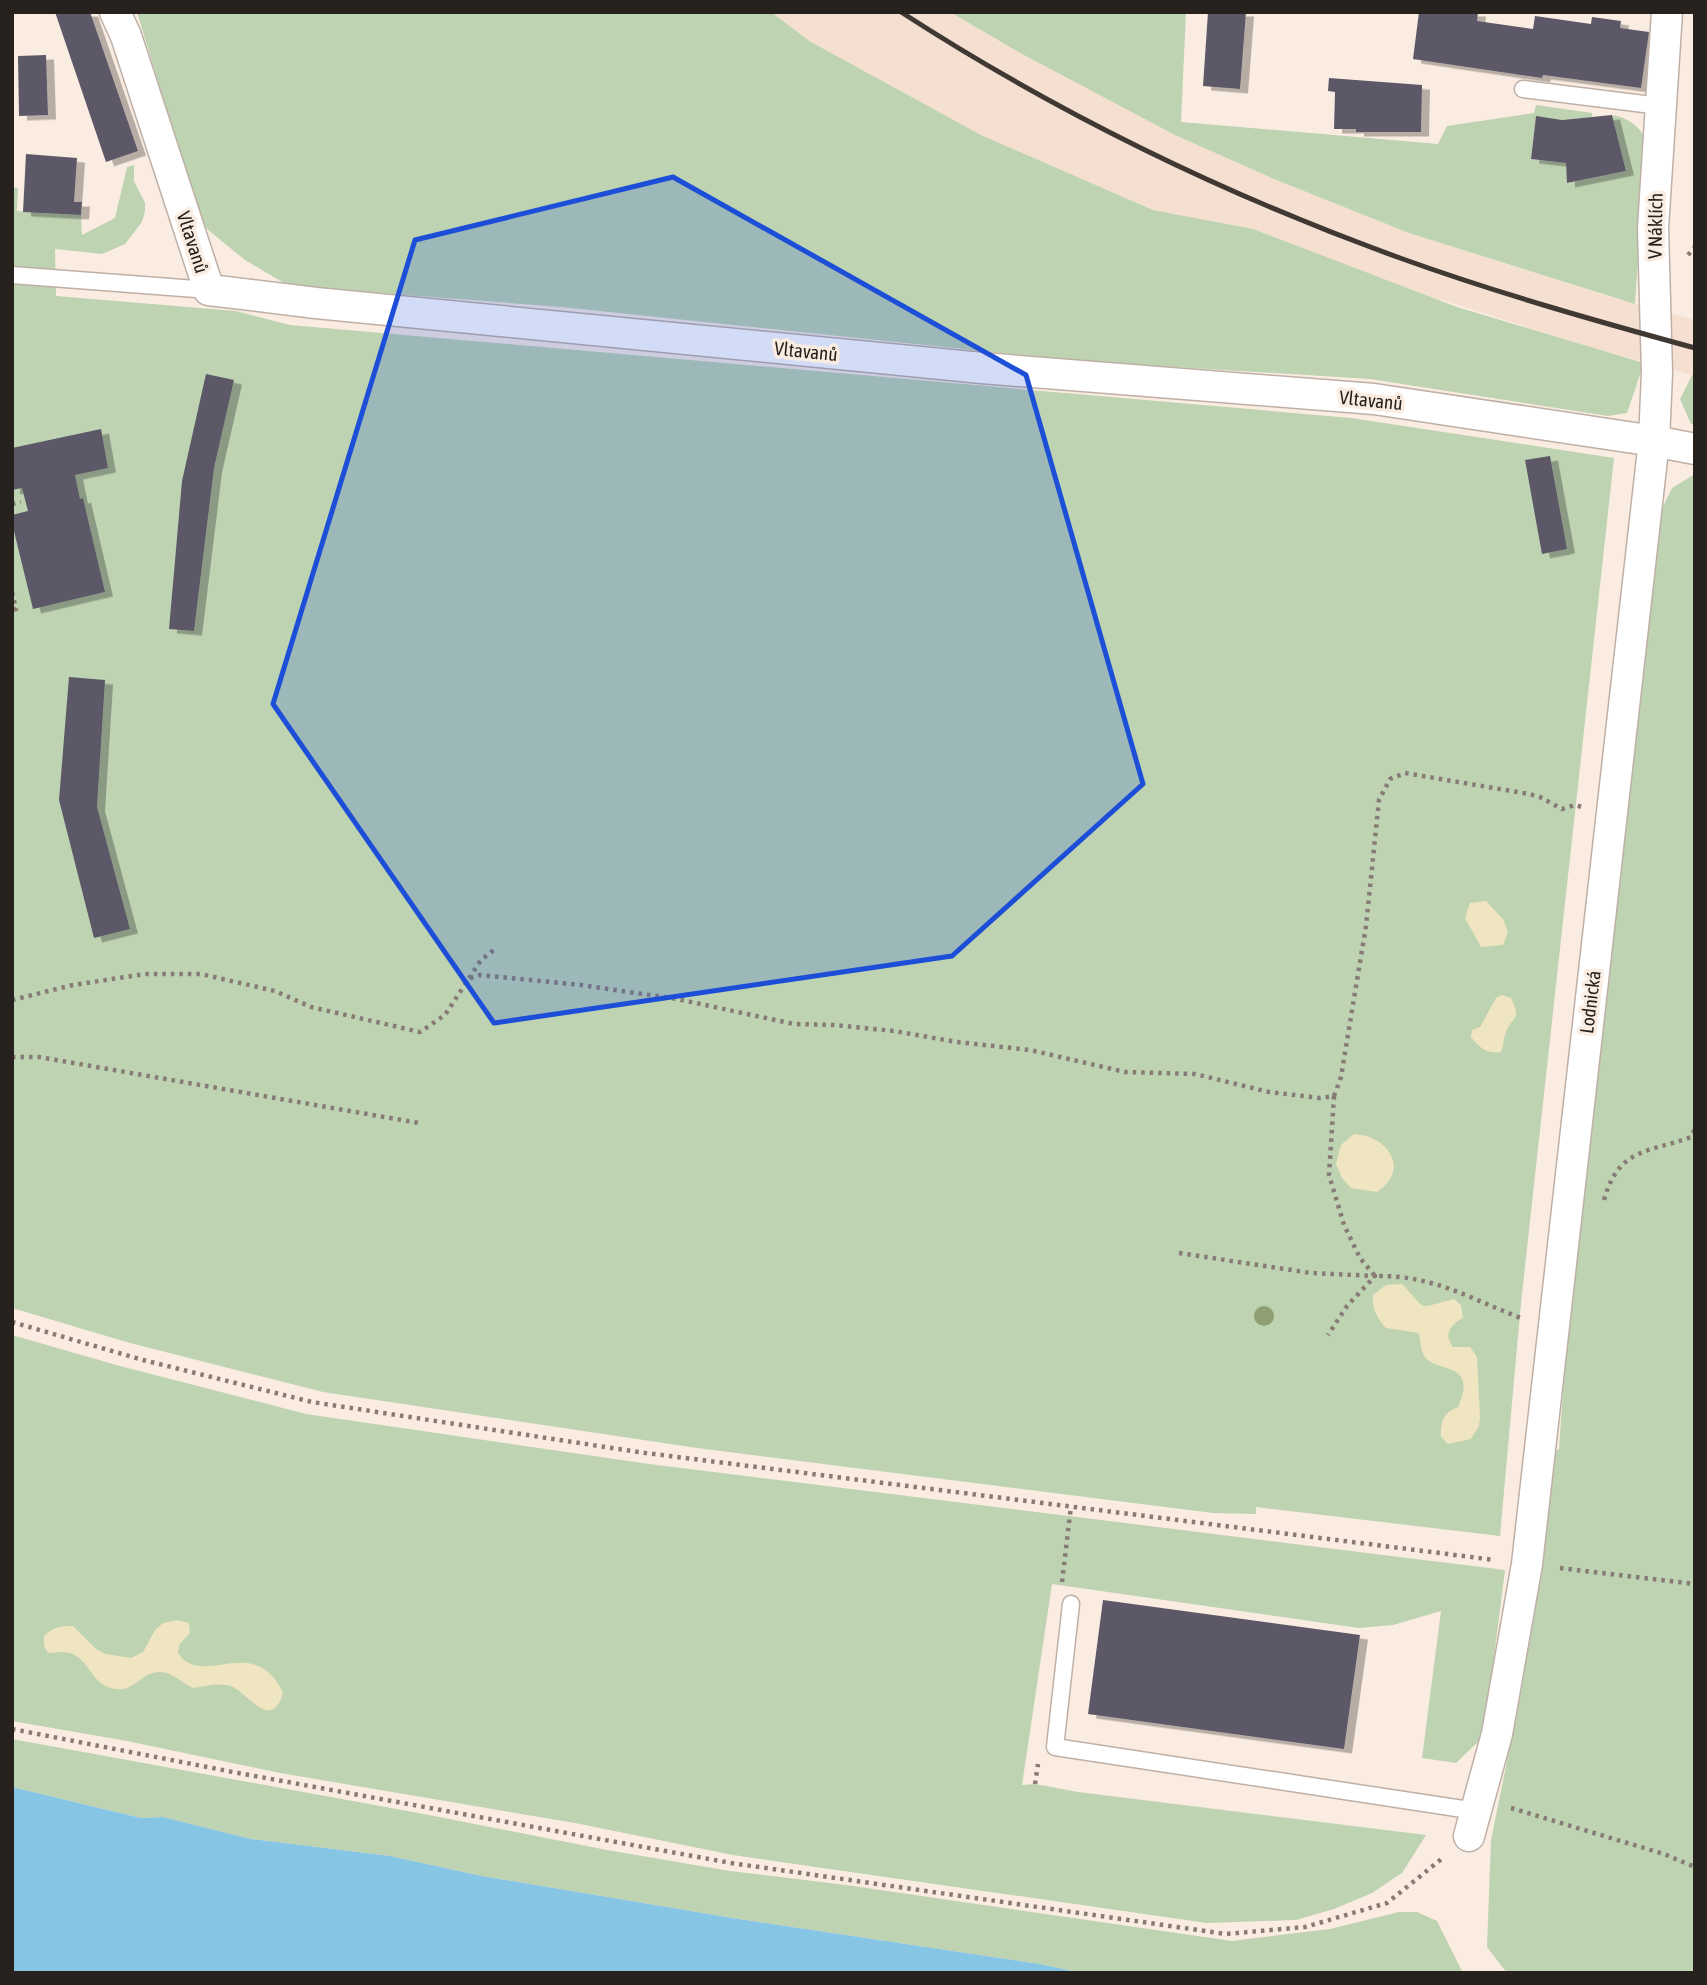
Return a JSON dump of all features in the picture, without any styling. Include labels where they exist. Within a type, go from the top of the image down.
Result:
[{"type":"street","name":"Vltavanů","points":[[115,12],[126,36],[209,290],[982,368],[1374,399],[1695,449]]},
{"type":"street","name":"V Náklích","points":[[1654,441],[1657,373],[1653,228],[1667,12]]},
{"type":"street","name":"Lodnická","points":[[1475,1815],[1497,1734],[1527,1564],[1654,441]]},
{"type":"lane","points":[[1523,89],[1660,106]]},
{"type":"lane","points":[[12,275],[209,290]]},
{"type":"lane","points":[[1071,1604],[1055,1747],[1475,1815]]},
{"type":"path","points":[[12,504],[22,502]]},
{"type":"path","points":[[12,592],[16,609],[12,610]]},
{"type":"path","points":[[1375,1276],[1360,1258],[1343,1225],[1329,1175],[1334,1096],[1341,1077],[1366,926],[1379,800],[1390,779],[1405,773],[1529,793],[1562,809],[1574,805],[1612,815]]},
{"type":"path","points":[[12,1000],[73,985],[145,974],[201,974],[275,991],[311,1007],[420,1032],[445,1015],[481,960],[495,949]]},
{"type":"path","points":[[470,978],[480,975],[581,985],[677,999],[794,1024],[894,1031],[957,1042],[1030,1050],[1125,1072],[1195,1074],[1269,1092],[1321,1098],[1334,1096]]},
{"type":"path","points":[[12,1057],[39,1056],[419,1124]]},
{"type":"path","points":[[1621,1165],[1642,1150],[1670,1145],[1691,1137],[1695,1129]]},
{"type":"path","points":[[1179,1253],[1311,1273],[1396,1276],[1425,1280],[1455,1290],[1552,1332]]},
{"type":"path","points":[[1328,1335],[1347,1306],[1375,1276]]},
{"type":"path","points":[[12,1322],[143,1360],[312,1402],[638,1452],[1695,1584]]},
{"type":"path","points":[[12,1729],[719,1861],[1226,1934],[1305,1927],[1387,1903],[1475,1815],[1664,1854],[1695,1867]]},
{"type":"highlighted area","points":[[673,177],[1026,375],[1143,784],[952,956],[494,1023],[273,704],[415,240]]},
{"type":"shaded area","points":[[771,12],[950,12],[1022,54],[1175,135],[1274,179],[1409,233],[1610,297],[1695,320],[1695,376],[1594,348],[1391,284],[1253,229],[1153,210],[981,135],[811,42]]},
{"type":"green space","points":[[137,12],[771,12],[811,42],[981,135],[1153,210],[1253,229],[1457,307],[1644,363],[1627,413],[1608,416],[1370,379],[1077,361],[561,307],[289,286],[245,260],[207,229],[186,194],[169,118]]},
{"type":"green space","points":[[950,12],[1186,12],[1181,122],[1438,144],[1447,126],[1534,113],[1536,105],[1592,113],[1592,117],[1562,120],[1536,117],[1531,159],[1566,163],[1568,183],[1626,171],[1612,115],[1628,120],[1646,139],[1635,304],[1409,233],[1274,179],[1175,135],[1022,54]]},
{"type":"green space","points":[[134,165],[134,181],[145,203],[142,222],[125,244],[102,254],[55,249],[56,296],[236,311],[290,325],[1351,418],[1614,458],[1521,1303],[1500,1536],[1256,1507],[1256,1514],[1213,1513],[697,1448],[323,1392],[130,1343],[12,1308],[12,187],[18,188],[17,211],[81,215],[82,235],[115,218],[127,167]]},
{"type":"green space","points":[[1692,375],[1695,376],[1695,424],[1691,424],[1680,399]]},
{"type":"green space","points":[[1695,474],[1695,1973],[1507,1973],[1487,1947],[1491,1840],[1522,1687],[1552,1449],[1559,1450],[1566,1347],[1659,515],[1672,488]]},
{"type":"green space","points":[[12,1335],[306,1414],[649,1464],[1505,1570],[1484,1736],[1456,1763],[1422,1758],[1441,1611],[1393,1625],[1359,1628],[1052,1584],[1022,1785],[1035,1784],[1078,1792],[1426,1835],[1402,1873],[1372,1893],[1334,1909],[1296,1920],[1207,1923],[733,1855],[575,1823],[280,1773],[127,1741],[12,1721]]},
{"type":"green space","points":[[12,1739],[730,1871],[846,1885],[1232,1941],[1330,1929],[1399,1912],[1417,1912],[1437,1921],[1463,1973],[1082,1973],[1040,1964],[732,1918],[482,1876],[390,1856],[251,1839],[163,1817],[141,1818],[12,1787]]},
{"type":"sand","points":[[1486,901],[1503,919],[1508,932],[1503,945],[1481,947],[1465,918],[1470,903]]},
{"type":"sand","points":[[1502,995],[1511,998],[1516,1015],[1507,1029],[1501,1052],[1491,1052],[1474,1041],[1471,1037],[1472,1030],[1480,1027],[1496,998]]},
{"type":"sand","points":[[1354,1134],[1377,1141],[1391,1155],[1393,1174],[1377,1192],[1351,1188],[1342,1178],[1336,1164],[1341,1145]]},
{"type":"sand","points":[[1402,1284],[1424,1306],[1454,1299],[1461,1305],[1463,1318],[1452,1326],[1449,1338],[1453,1347],[1470,1347],[1477,1357],[1480,1417],[1479,1426],[1471,1439],[1448,1444],[1441,1437],[1444,1418],[1458,1407],[1463,1392],[1460,1375],[1424,1356],[1419,1333],[1386,1328],[1376,1313],[1373,1295],[1386,1285]]},
{"type":"sand","points":[[177,1620],[189,1623],[190,1633],[179,1645],[178,1653],[188,1663],[201,1666],[244,1663],[258,1666],[271,1675],[283,1693],[273,1710],[260,1707],[233,1687],[218,1685],[194,1688],[160,1672],[147,1675],[125,1688],[110,1688],[99,1681],[76,1656],[65,1652],[48,1653],[44,1646],[44,1636],[51,1631],[73,1626],[96,1649],[106,1654],[131,1658],[143,1652],[155,1630],[163,1623]]},
{"type":"water","points":[[12,1787],[141,1818],[163,1817],[251,1839],[390,1856],[482,1876],[732,1918],[1040,1964],[1082,1973],[12,1973]]},
{"type":"building","points":[[55,12],[90,12],[138,151],[106,162]]},
{"type":"building","points":[[1208,12],[1246,12],[1240,89],[1203,86]]},
{"type":"building","points":[[1419,12],[1478,12],[1477,21],[1533,29],[1535,16],[1591,24],[1592,17],[1621,21],[1620,28],[1649,32],[1641,88],[1543,75],[1542,78],[1413,59]]},
{"type":"building","points":[[46,55],[48,115],[19,116],[18,56]]},
{"type":"building","points":[[1329,78],[1422,85],[1421,132],[1356,132],[1356,129],[1334,129],[1335,92],[1328,91]]},
{"type":"building","points":[[1612,115],[1626,171],[1567,183],[1566,163],[1531,159],[1536,116],[1562,120]]},
{"type":"building","points":[[26,154],[77,158],[74,202],[82,202],[81,215],[23,212]]},
{"type":"building","points":[[206,374],[234,380],[214,468],[194,631],[169,629],[182,481]]},
{"type":"building","points":[[101,429],[108,468],[75,475],[105,592],[33,609],[12,523],[12,515],[28,511],[22,488],[12,490],[12,448]]},
{"type":"building","points":[[1550,456],[1567,549],[1542,554],[1525,460]]},
{"type":"building","points":[[69,677],[105,680],[97,807],[130,929],[94,938],[59,800]]},
{"type":"building","points":[[1103,1600],[1360,1635],[1344,1749],[1088,1714]]},
{"type":"railway","points":[[901,12],[960,49],[1082,118],[1271,207],[1400,258],[1473,283],[1695,348]]}]
